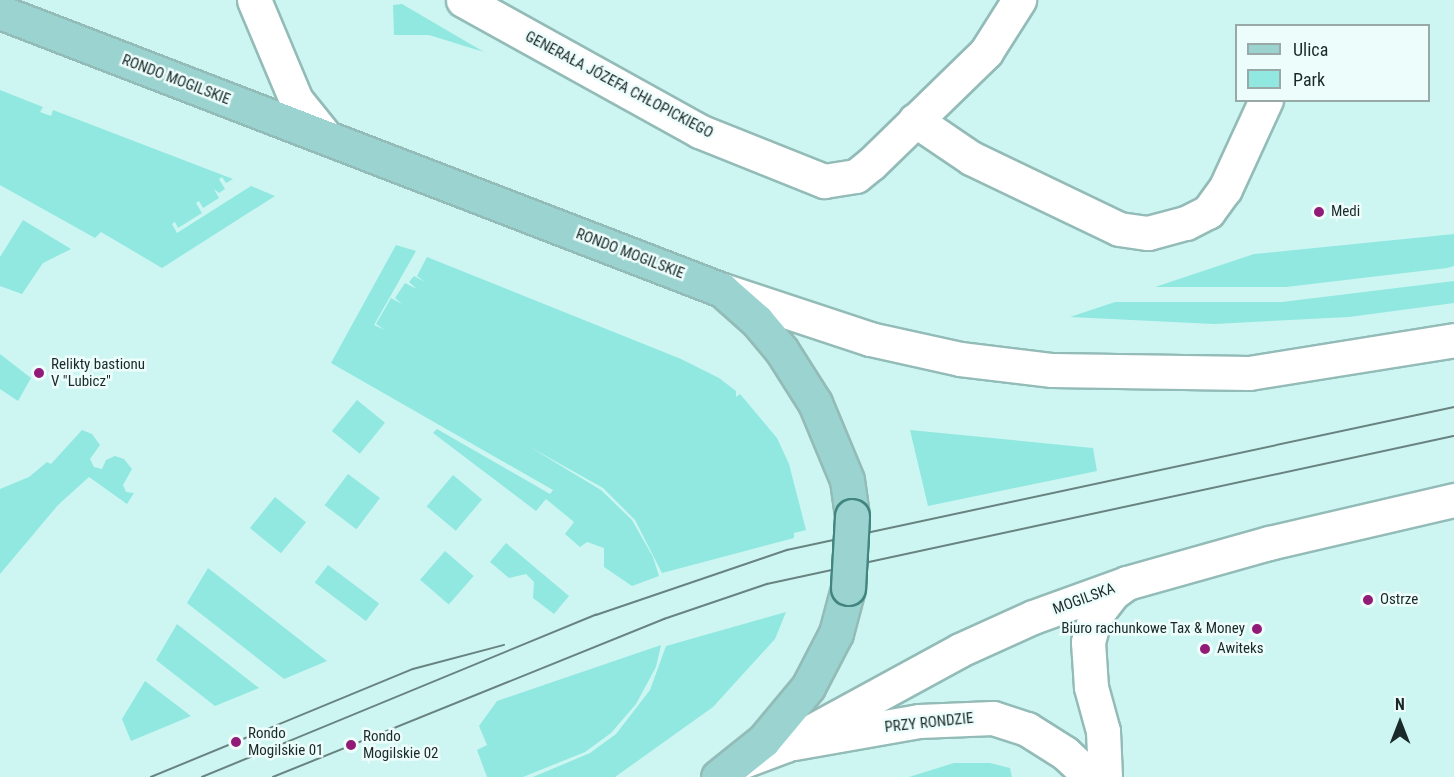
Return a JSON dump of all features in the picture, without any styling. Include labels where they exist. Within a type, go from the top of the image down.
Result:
[{"type":"main road","name":"RONDO MOGILSKIE","points":[[0,12],[722,290],[757,321],[782,351],[815,403],[847,480],[852,516],[848,588],[836,633],[808,687],[794,708],[728,770]]},
{"type":"street","points":[[254,0],[268,39],[296,100],[326,137]]},
{"type":"street","name":"GENERAŁA JÓZEFA CHŁOPICKIEGO","points":[[463,0],[699,131],[824,181],[856,176],[986,52],[1019,0]]},
{"type":"street","points":[[915,120],[982,163],[1119,229],[1148,233],[1186,223],[1208,212],[1225,189],[1265,102]]},
{"type":"street","points":[[722,290],[879,342],[960,359],[1052,370],[1249,373],[1454,340]]},
{"type":"street","name":"MOGILSKA","points":[[728,770],[786,745],[960,650],[1033,617],[1127,583],[1269,543],[1454,500]]},
{"type":"street","points":[[1106,777],[1088,642],[1095,616],[1113,593],[1127,583]]},
{"type":"street","name":"PRZY RONDZIE","points":[[786,745],[918,721],[993,718],[1027,729],[1065,753],[1091,777]]},
{"type":"green space","points":[[402,4],[484,52],[429,35],[394,35],[393,5]]},
{"type":"green space","points":[[0,90],[43,107],[40,112],[51,116],[53,110],[233,179],[226,183],[222,177],[219,179],[225,189],[219,193],[214,189],[219,198],[203,208],[199,201],[196,203],[202,213],[178,228],[175,222],[172,224],[177,233],[251,186],[275,196],[162,268],[101,232],[95,238],[0,185]]},
{"type":"green space","points":[[23,220],[71,249],[43,263],[22,294],[0,286],[0,257]]},
{"type":"green space","points":[[1454,234],[1454,266],[1447,268],[1286,287],[1155,287],[1254,254]]},
{"type":"green space","points":[[396,245],[416,251],[374,325],[385,330],[376,324],[391,298],[402,304],[395,298],[405,283],[417,289],[409,282],[414,276],[425,282],[417,276],[427,257],[681,359],[719,378],[736,391],[736,397],[740,394],[777,438],[789,464],[806,530],[794,533],[794,538],[662,573],[635,520],[603,488],[528,446],[601,490],[632,520],[653,557],[659,576],[632,586],[604,567],[604,548],[587,542],[580,547],[565,534],[574,522],[546,499],[536,511],[433,433],[437,429],[550,494],[553,490],[331,363]]},
{"type":"green space","points":[[1454,281],[1454,303],[1349,317],[1214,324],[1070,317],[1115,302],[1282,302]]},
{"type":"green space","points":[[0,354],[31,378],[18,401],[0,389]]},
{"type":"green space","points":[[357,400],[385,423],[360,454],[332,431]]},
{"type":"green space","points":[[82,430],[92,434],[100,445],[90,459],[94,467],[102,469],[106,460],[115,456],[124,459],[132,469],[123,485],[126,492],[134,493],[127,504],[89,477],[58,505],[0,574],[0,489],[29,477],[47,462],[51,464]]},
{"type":"green space","points":[[910,430],[1093,448],[1097,471],[928,506]]},
{"type":"green space","points":[[348,474],[380,498],[356,529],[325,505]]},
{"type":"green space","points":[[453,475],[482,499],[456,531],[427,506]]},
{"type":"green space","points":[[275,497],[306,522],[281,553],[250,528]]},
{"type":"green space","points":[[506,543],[569,596],[554,614],[533,598],[534,582],[526,574],[509,578],[490,562]]},
{"type":"green space","points":[[445,551],[474,576],[449,605],[420,580]]},
{"type":"green space","points":[[328,565],[379,604],[366,621],[315,583]]},
{"type":"green space","points":[[208,568],[327,661],[284,679],[187,603]]},
{"type":"green space","points":[[786,612],[775,639],[713,707],[615,777],[533,777],[590,753],[616,734],[650,690],[666,646]]},
{"type":"green space","points":[[177,624],[259,688],[215,706],[156,660]]},
{"type":"green space","points":[[661,645],[656,667],[636,704],[611,733],[585,752],[523,777],[487,777],[477,750],[487,745],[479,726],[497,701]]},
{"type":"green space","points":[[145,681],[191,716],[131,741],[122,719]]},
{"type":"green space","points":[[954,763],[990,763],[1010,768],[1012,777],[909,777]]},
{"type":"tram line","points":[[202,777],[596,615],[787,550],[1454,407]]},
{"type":"tram line","points":[[273,777],[664,619],[767,584],[1454,436]]},
{"type":"tram line","points":[[151,777],[413,669],[504,645]]},
{"type":"place","name":"Medi","points":[[1319,212]]},
{"type":"place","name":"Relikty bastionu V \"Lubicz\"","points":[[39,373]]},
{"type":"place","name":"Ostrze","points":[[1368,600]]},
{"type":"place","name":"Biuro rachunkowe Tax & Money","points":[[1257,629]]},
{"type":"place","name":"Awiteks","points":[[1205,649]]},
{"type":"place","name":"Rondo Mogilskie 01","points":[[236,742]]},
{"type":"place","name":"Rondo Mogilskie 02","points":[[351,745]]}]
